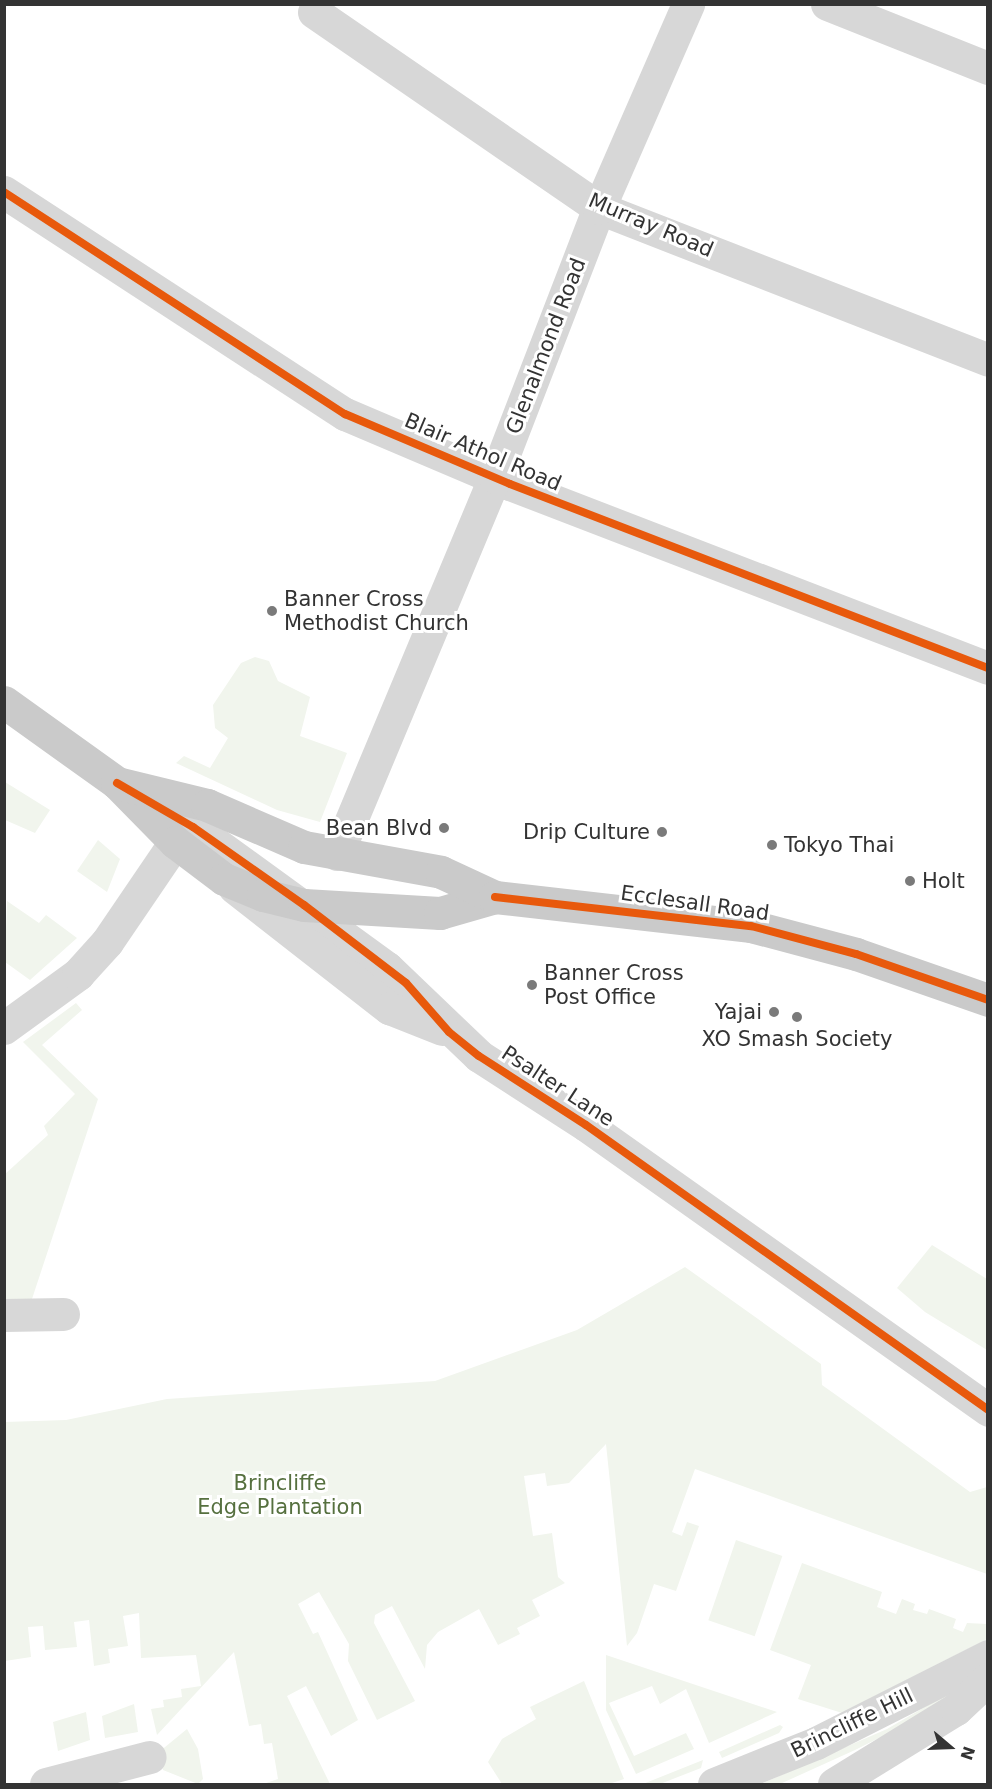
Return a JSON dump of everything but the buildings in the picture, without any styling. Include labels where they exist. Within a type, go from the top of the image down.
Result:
[{"type":"main road","points":[[4,702],[117,783]]},
{"type":"main road","name":"Ecclesall Road","points":[[117,783],[175,842],[224,879],[304,905],[440,913],[495,897]]},
{"type":"main road","name":"Ecclesall Road","points":[[117,783],[207,805],[304,847],[441,872],[495,897],[751,926],[856,954],[987,1000]]},
{"type":"street","name":"Glenalmond Road","points":[[337,854],[495,477],[599,208],[688,4]]},
{"type":"street","points":[[826,4],[987,68]]},
{"type":"street","name":"Murray Road","points":[[314,12],[599,208],[987,360]]},
{"type":"street","name":"Blair Athol Road","points":[[4,192],[345,414],[495,477],[987,668]]},
{"type":"street","name":"Psalter Lane","points":[[117,783],[193,827],[304,905],[406,983],[449,1032]]},
{"type":"street","points":[[4,1028],[78,974],[107,942],[175,842]]},
{"type":"street","name":"Psalter Lane","points":[[224,879],[389,1008],[449,1032],[987,1410]]},
{"type":"street","points":[[4,1315],[63,1314]]},
{"type":"street","name":"Brincliffe Hill","points":[[714,1785],[816,1743],[987,1656]]},
{"type":"street","points":[[834,1785],[956,1709],[987,1679]]},
{"type":"street","points":[[46,1785],[150,1757]]},
{"type":"green space","points":[[255,657],[269,661],[278,681],[310,697],[300,736],[347,753],[320,822],[277,810],[176,763],[184,756],[210,768],[228,738],[215,728],[213,705],[241,663]]},
{"type":"green space","points":[[5,782],[50,810],[35,833],[5,820]]},
{"type":"green space","points":[[98,840],[120,859],[107,892],[77,871]]},
{"type":"green space","points":[[7,901],[39,923],[46,915],[77,938],[30,980],[5,962]]},
{"type":"green space","points":[[76,1003],[82,1010],[42,1045],[98,1099],[31,1302],[5,1302],[4,1175],[48,1135],[44,1126],[75,1094],[23,1042]]},
{"type":"green space","points":[[932,1245],[987,1279],[987,1350],[925,1312],[897,1288]]},
{"type":"green space","name":"Brincliffe Edge Plantation","points":[[685,1267],[821,1364],[822,1385],[970,1492],[987,1487],[987,1574],[695,1469],[672,1532],[682,1536],[687,1522],[699,1526],[676,1591],[654,1584],[637,1633],[627,1646],[606,1444],[569,1483],[547,1486],[545,1473],[524,1476],[533,1536],[552,1533],[558,1577],[565,1583],[532,1600],[540,1616],[517,1628],[520,1634],[498,1645],[479,1609],[438,1632],[427,1645],[425,1669],[392,1606],[375,1615],[374,1623],[415,1701],[377,1720],[348,1661],[349,1644],[319,1592],[298,1604],[313,1634],[318,1632],[358,1720],[331,1736],[306,1686],[287,1696],[330,1784],[263,1784],[278,1779],[272,1743],[264,1744],[261,1724],[249,1726],[234,1652],[157,1735],[151,1709],[164,1707],[163,1700],[182,1697],[181,1689],[201,1686],[196,1655],[141,1658],[139,1613],[123,1616],[128,1646],[108,1649],[110,1663],[94,1666],[89,1620],[74,1622],[77,1647],[45,1650],[43,1626],[28,1627],[31,1657],[5,1661],[5,1422],[66,1420],[167,1399],[435,1381],[577,1330]]},
{"type":"green space","points":[[736,1540],[782,1556],[755,1636],[708,1620]]},
{"type":"green space","points":[[802,1563],[882,1592],[877,1607],[896,1614],[902,1599],[915,1604],[913,1610],[927,1614],[929,1609],[956,1619],[953,1628],[963,1632],[967,1623],[987,1624],[987,1639],[842,1713],[798,1699],[811,1665],[770,1650]]},
{"type":"green space","points":[[606,1655],[777,1712],[709,1743],[686,1689],[660,1704],[652,1686],[609,1703],[634,1756],[686,1733],[694,1749],[636,1774],[606,1710]]},
{"type":"green space","points":[[584,1681],[624,1779],[609,1784],[502,1784],[488,1762],[502,1739],[536,1719],[530,1707]]},
{"type":"green space","points":[[956,1689],[923,1716],[855,1750],[780,1784],[761,1784],[887,1729]]},
{"type":"green space","points":[[134,1704],[138,1732],[105,1738],[102,1716]]},
{"type":"green space","points":[[86,1712],[90,1740],[58,1751],[53,1722]]},
{"type":"green space","points":[[780,1725],[783,1727],[779,1733],[722,1758],[719,1752]]},
{"type":"green space","points":[[187,1729],[198,1749],[203,1779],[198,1784],[163,1770],[159,1752]]},
{"type":"green space","points":[[703,1760],[701,1768],[660,1784],[643,1784]]},
{"type":"cycle path","points":[[4,192],[345,414],[510,484],[988,668]]},
{"type":"cycle path","points":[[117,783],[193,827],[304,905],[406,983],[449,1032],[479,1056],[586,1125],[988,1410]]},
{"type":"cycle path","points":[[495,897],[751,926],[856,954],[988,1000]]},
{"type":"place","name":"Banner Cross Methodist Church","points":[[272,611]]},
{"type":"place","name":"Bean Blvd","points":[[444,828]]},
{"type":"place","name":"Drip Culture","points":[[662,832]]},
{"type":"place","name":"Tokyo Thai","points":[[772,845]]},
{"type":"place","name":"Holt","points":[[910,881]]},
{"type":"place","name":"Banner Cross Post Office","points":[[532,985]]},
{"type":"place","name":"Yajai","points":[[774,1012]]},
{"type":"place","name":"XO Smash Society","points":[[797,1017]]}]
